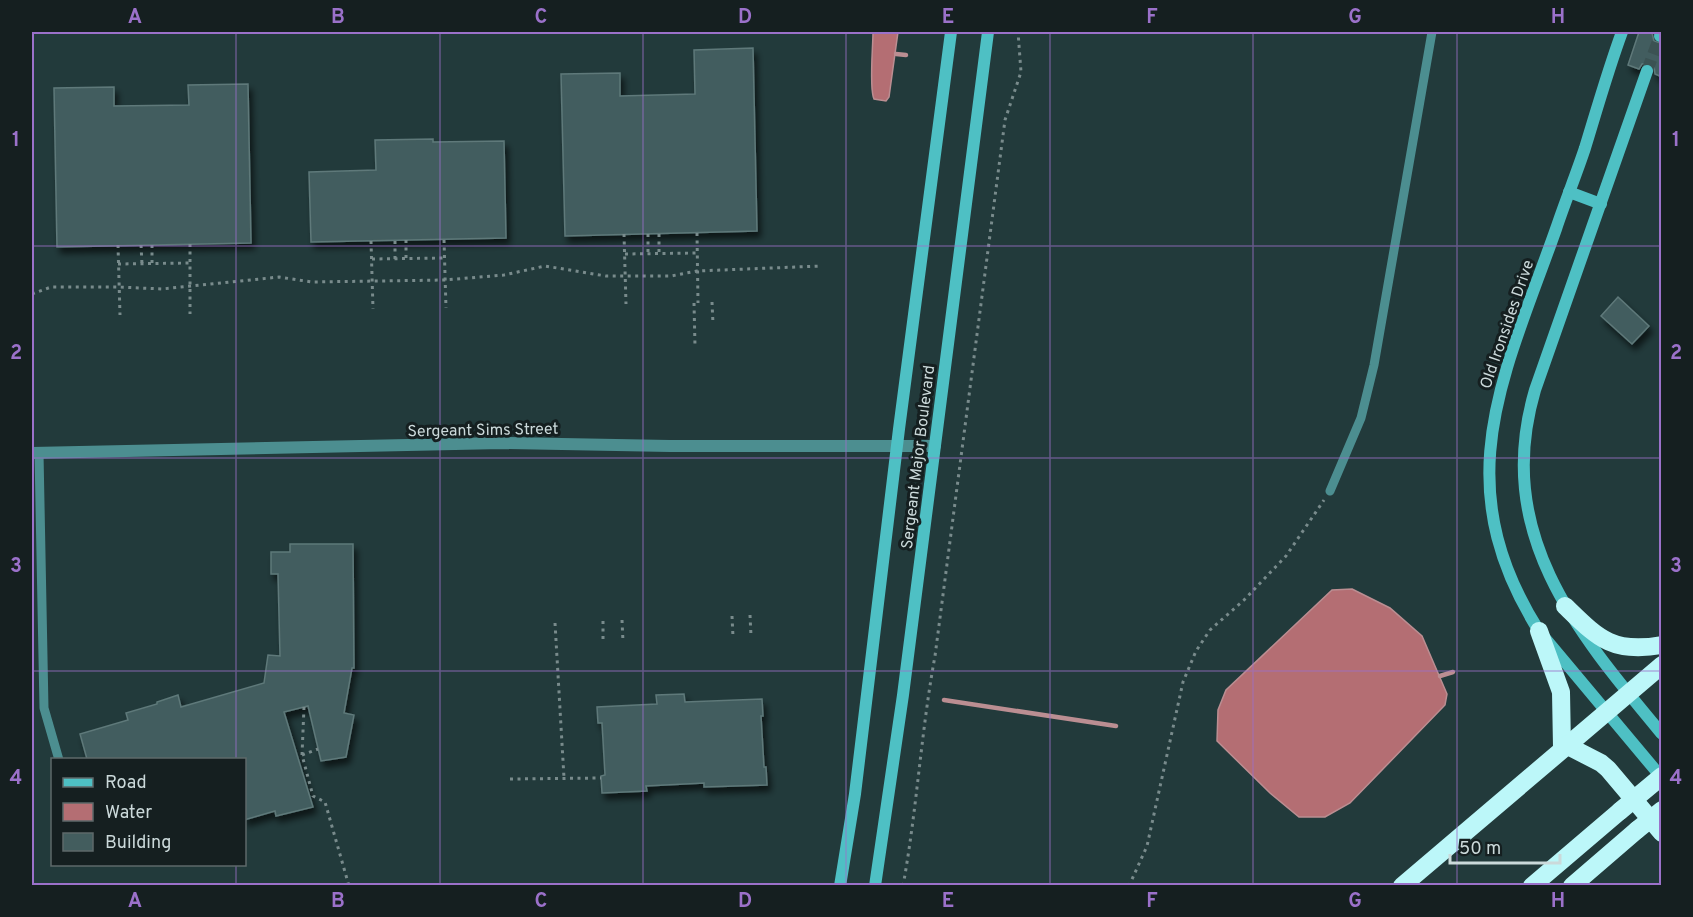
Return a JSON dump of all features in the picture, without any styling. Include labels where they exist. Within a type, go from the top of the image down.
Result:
[{"type":"highway","points":[[1565,606],[1596,635],[1610,643],[1629,647],[1662,645]]},
{"type":"highway","points":[[1539,631],[1561,692],[1564,746]]},
{"type":"highway","points":[[1402,885],[1662,665]]},
{"type":"highway","points":[[1564,746],[1601,763],[1608,769],[1662,833]]},
{"type":"highway","points":[[1532,885],[1662,777]]},
{"type":"highway","points":[[1572,885],[1662,810]]},
{"type":"street","name":"Sergeant Major Boulevard","points":[[840,885],[856,782],[951,32]]},
{"type":"street","name":"Sergeant Major Boulevard","points":[[875,885],[903,695],[988,32]]},
{"type":"street","name":"Old Ironsides Drive","points":[[1622,32],[1569,192],[1502,381],[1490,443],[1490,497],[1496,530],[1515,590],[1539,631],[1662,777]]},
{"type":"street","points":[[1647,71],[1535,390],[1525,446],[1526,491],[1533,533],[1551,580],[1565,606],[1580,631],[1627,693],[1662,734]]},
{"type":"street","points":[[1569,192],[1601,204]]},
{"type":"street","name":"Sergeant Sims Street","points":[[35,453],[502,443],[670,446],[935,446]]},
{"type":"lane","points":[[1330,491],[1361,418],[1374,365],[1432,32]]},
{"type":"lane","points":[[35,453],[44,708],[59,758]]},
{"type":"path","points":[[903,885],[911,839],[922,754],[926,699],[935,656],[1005,120],[1021,72],[1018,32]]},
{"type":"path","points":[[695,346],[697,233]]},
{"type":"path","points":[[624,234],[626,304]]},
{"type":"path","points":[[648,234],[648,254]]},
{"type":"path","points":[[659,234],[659,254]]},
{"type":"path","points":[[406,240],[406,258]]},
{"type":"path","points":[[444,240],[446,308]]},
{"type":"path","points":[[371,241],[373,309]]},
{"type":"path","points":[[395,241],[395,259]]},
{"type":"path","points":[[190,244],[190,314]]},
{"type":"path","points":[[141,245],[142,264]]},
{"type":"path","points":[[152,245],[152,264]]},
{"type":"path","points":[[118,246],[120,315]]},
{"type":"path","points":[[625,254],[697,253]]},
{"type":"path","points":[[372,259],[444,258]]},
{"type":"path","points":[[118,264],[190,263]]},
{"type":"path","points":[[32,294],[51,288],[118,286],[162,289],[279,278],[312,282],[445,280],[504,274],[545,266],[606,276],[671,276],[697,271],[821,267]]},
{"type":"path","points":[[712,302],[713,324]]},
{"type":"path","points":[[1129,885],[1147,846],[1183,682],[1196,651],[1210,630],[1244,600],[1286,556],[1330,491]]},
{"type":"path","points":[[750,615],[751,636]]},
{"type":"path","points":[[732,616],[733,637]]},
{"type":"path","points":[[622,620],[623,642]]},
{"type":"path","points":[[603,621],[603,642]]},
{"type":"path","points":[[555,623],[564,778]]},
{"type":"path","points":[[304,707],[302,755],[313,796],[325,802],[349,885]]},
{"type":"path","points":[[302,755],[318,749]]},
{"type":"path","points":[[510,779],[601,778]]},
{"type":"water","points":[[873,32],[898,32],[889,97],[886,101],[874,99],[873,94],[871,77]]},
{"type":"water","points":[[1352,589],[1390,608],[1422,636],[1447,694],[1445,705],[1350,803],[1325,817],[1299,817],[1270,793],[1217,741],[1218,710],[1226,690],[1332,590]]},
{"type":"building","points":[[1639,32],[1652,33],[1654,41],[1662,44],[1662,77],[1655,74],[1654,66],[1649,63],[1642,64],[1639,69],[1628,65]]},
{"type":"building","points":[[753,48],[757,231],[565,236],[561,74],[620,73],[620,96],[695,94],[694,50]]},
{"type":"building","points":[[248,84],[251,243],[57,247],[54,88],[114,87],[114,106],[189,105],[188,85]]},
{"type":"building","points":[[433,139],[433,142],[504,141],[506,238],[311,242],[309,172],[376,170],[375,140]]},
{"type":"building","points":[[1618,297],[1649,326],[1632,344],[1601,316]]},
{"type":"building","points":[[290,544],[353,544],[354,668],[352,668],[344,713],[354,715],[346,757],[321,761],[308,706],[284,712],[313,807],[276,816],[275,811],[246,819],[246,758],[87,758],[80,734],[128,720],[126,713],[178,695],[181,707],[264,683],[268,655],[280,656],[278,574],[271,574],[271,552],[290,552]]},
{"type":"building","points":[[684,694],[685,702],[762,699],[763,716],[761,716],[767,785],[704,787],[704,783],[646,786],[647,791],[602,793],[601,776],[605,775],[602,723],[598,723],[597,707],[657,704],[656,695]]},
{"type":"waterway","points":[[896,54],[906,55]]},
{"type":"waterway","points":[[1440,676],[1453,672]]},
{"type":"waterway","points":[[944,700],[1116,726]]},
{"type":"tunnel","points":[[1647,71],[1660,36]]}]
